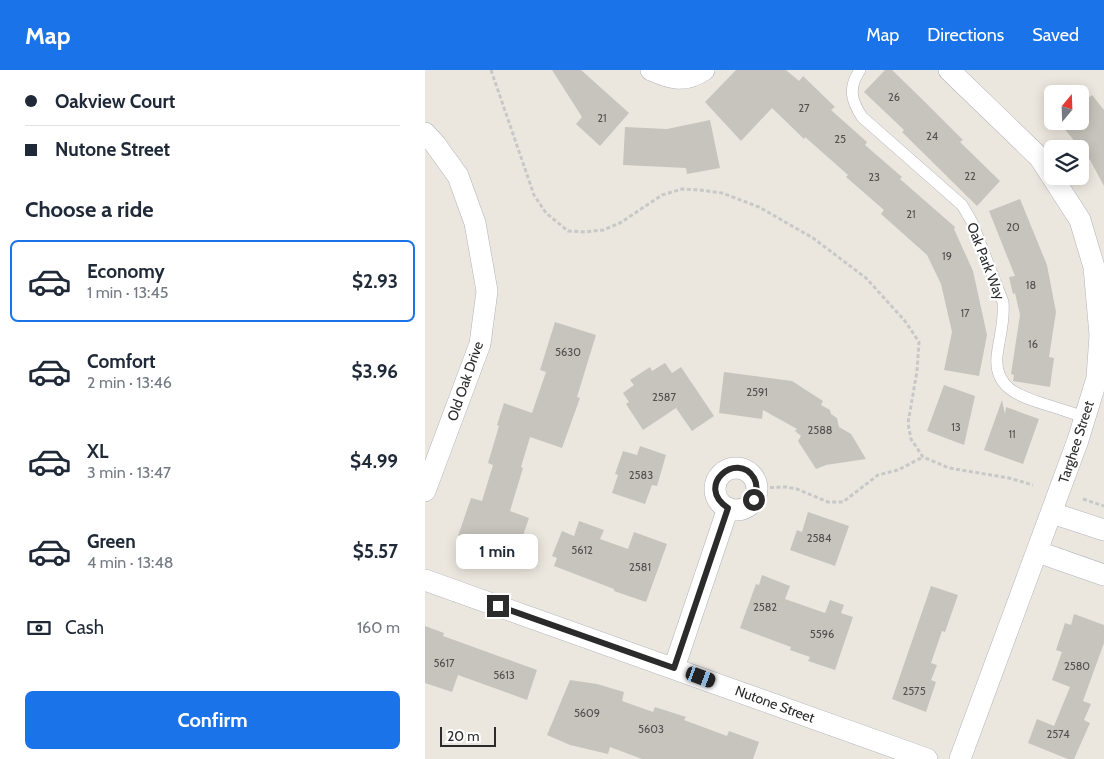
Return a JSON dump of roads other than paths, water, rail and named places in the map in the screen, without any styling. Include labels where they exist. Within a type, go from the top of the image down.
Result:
[{"type":"street","points":[[651,70],[667,78],[693,78],[704,70]]},
{"type":"street","name":"Targhee Street","points":[[949,70],[1040,158],[1080,220],[1094,267],[1099,275],[1100,335],[1097,378],[1085,417],[1038,552],[960,759]]},
{"type":"street","name":"Old Oak Drive","points":[[425,133],[458,176],[475,223],[487,291],[480,344],[425,491]]},
{"type":"street","points":[[738,468],[744,469],[751,473],[755,479],[757,488],[754,500],[743,509],[728,508],[718,500],[715,487],[720,475],[725,471],[738,468]]},
{"type":"street","points":[[674,668],[728,508]]},
{"type":"street","points":[[1052,513],[1104,530]]},
{"type":"street","points":[[1038,552],[1104,575]]},
{"type":"street","name":"Nutone Street","points":[[425,580],[927,759]]},
{"type":"lane","name":"Oak Park Way","points":[[860,70],[852,89],[853,103],[862,117],[962,205],[972,222],[1003,302],[1004,314],[997,358],[998,374],[1007,388],[1020,396],[1085,417]]}]
